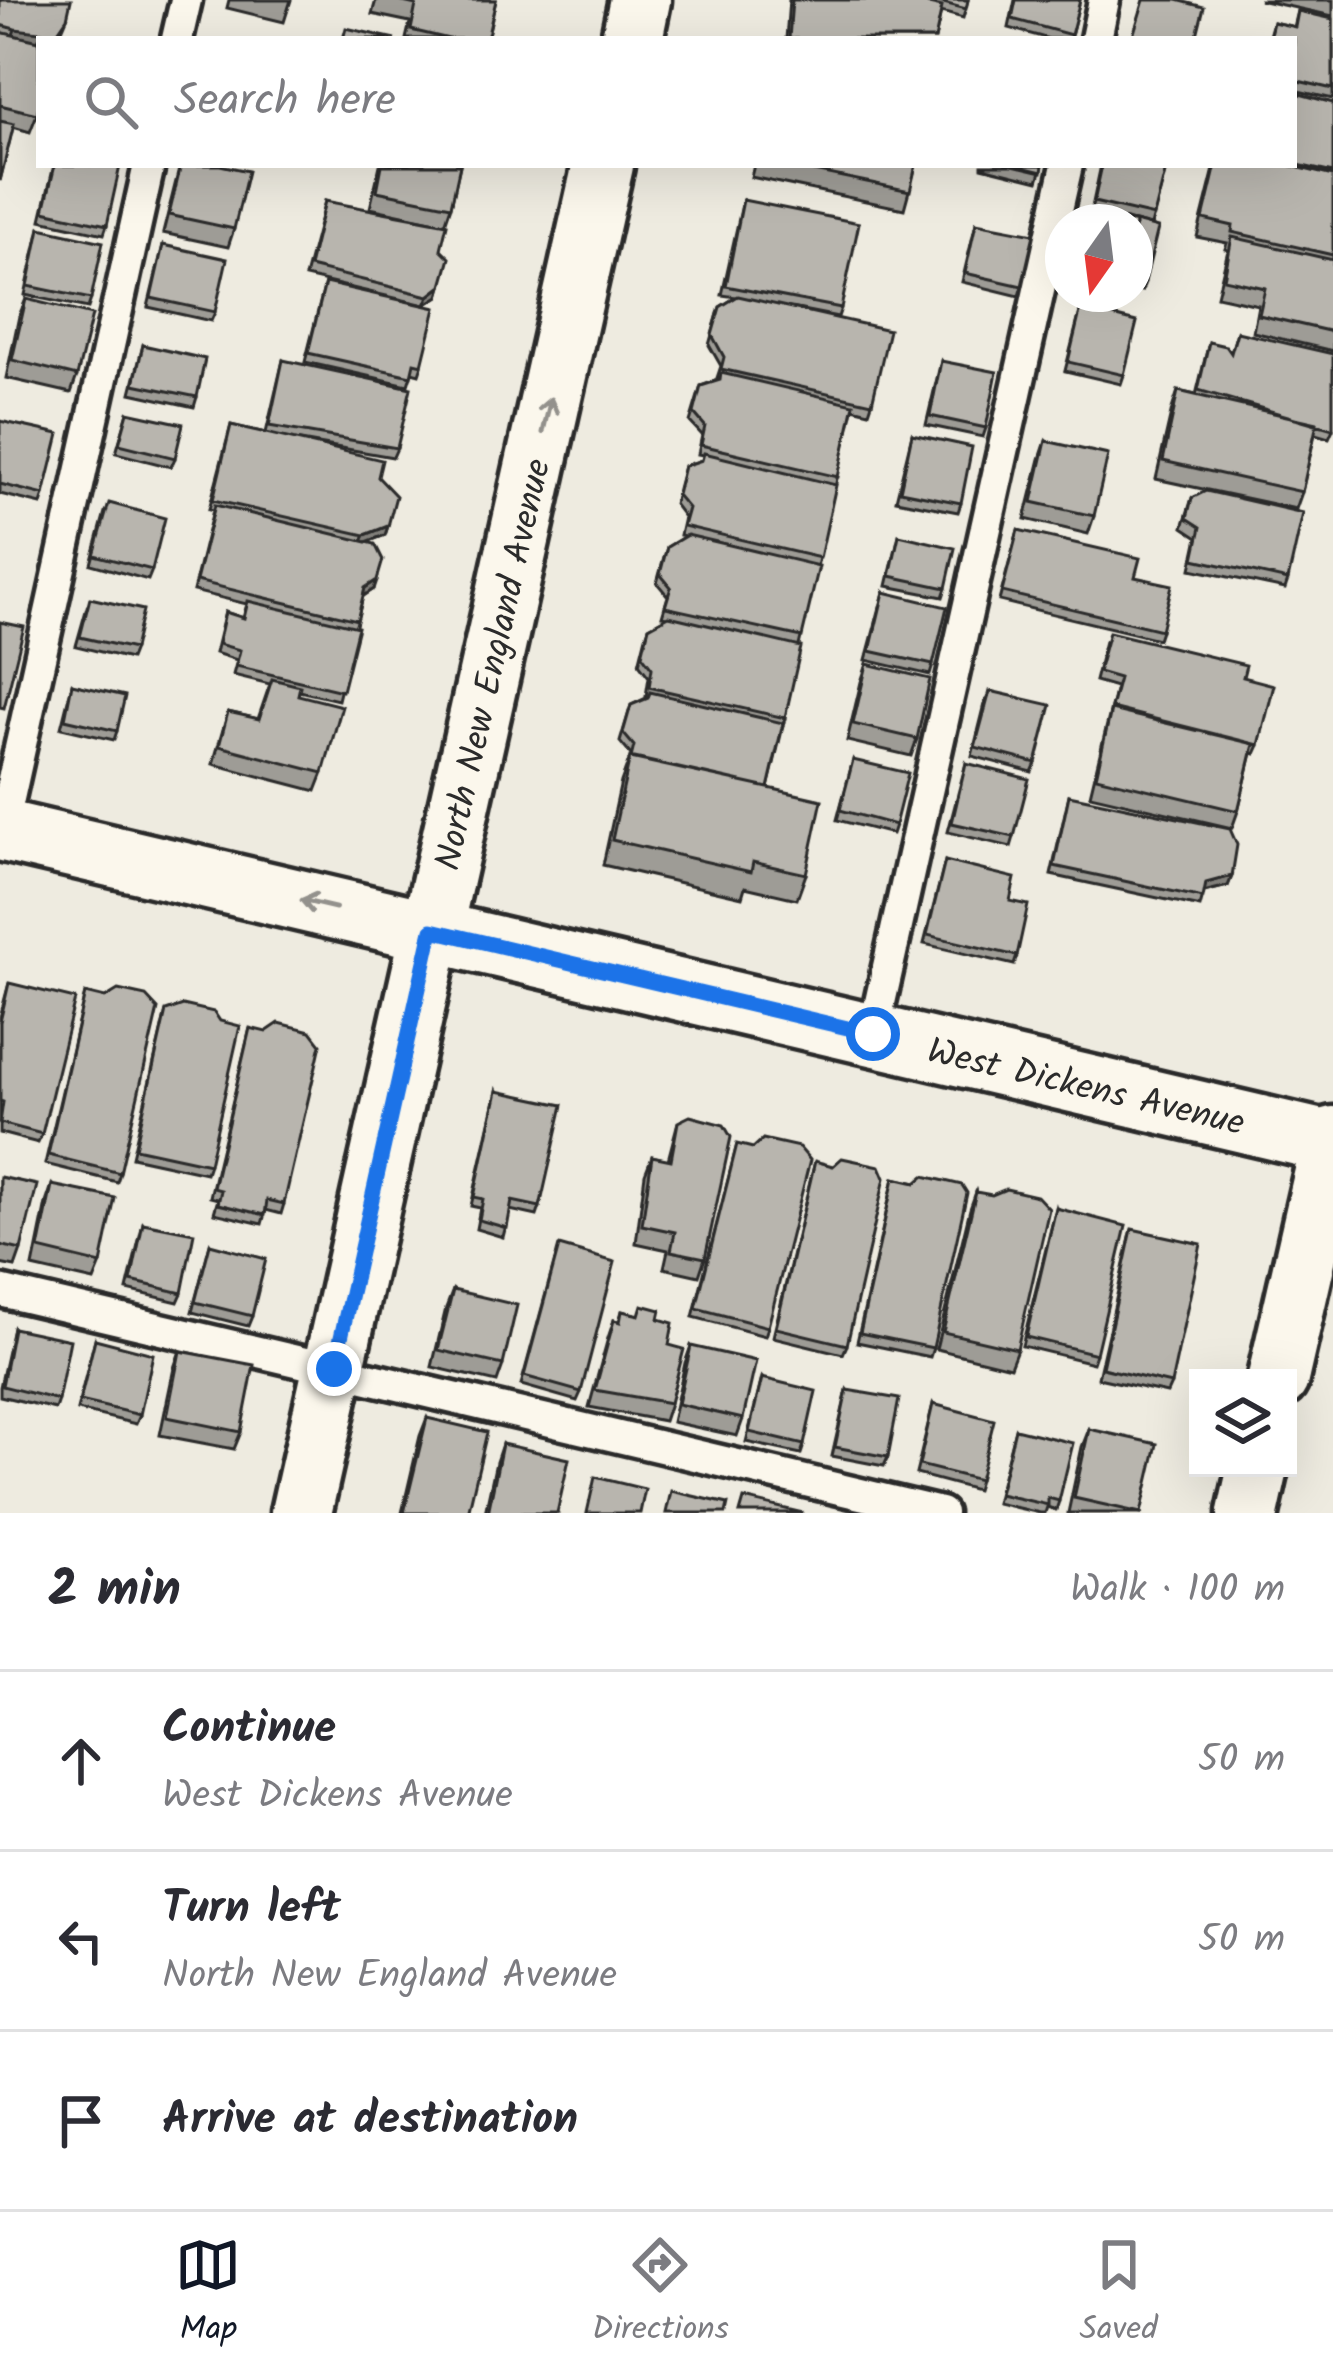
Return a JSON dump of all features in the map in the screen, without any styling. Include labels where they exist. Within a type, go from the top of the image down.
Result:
[{"type":"street","points":[[633,36],[640,0]]},
{"type":"street","name":"North New England Avenue","points":[[301,1513],[603,168]]},
{"type":"street","name":"West Dickens Avenue","points":[[1,830],[1332,1141]]},
{"type":"street","points":[[1281,1369],[1332,1141]]},
{"type":"street","points":[[1248,1513],[1256,1477]]},
{"type":"lane","points":[[178,36],[186,0]]},
{"type":"lane","points":[[1097,36],[1104,0]]},
{"type":"lane","points":[[1,830],[148,168]]},
{"type":"lane","points":[[873,1034],[1066,168]]},
{"type":"lane","points":[[0,1291],[941,1513]]},
{"type":"building","points":[[0,0],[71,0],[67,18],[56,34],[0,25]]},
{"type":"building","points":[[394,0],[496,0],[488,36],[436,36],[411,30],[416,5]]},
{"type":"building","points":[[792,0],[911,0],[942,7],[936,36],[789,36]]},
{"type":"building","points":[[932,0],[968,0],[966,9]]},
{"type":"building","points":[[1016,0],[1080,0],[1071,35],[1012,19]]},
{"type":"building","points":[[1144,0],[1177,0],[1204,7],[1197,36],[1133,36]]},
{"type":"building","points":[[1298,11],[1333,19],[1333,89],[1297,81],[1297,36],[1270,36],[1273,22],[1295,27]]},
{"type":"building","points":[[346,28],[382,36],[344,36]]},
{"type":"building","points":[[0,32],[36,40],[36,114],[0,105]]},
{"type":"building","points":[[1297,93],[1333,103],[1333,173],[1297,165]]},
{"type":"building","points":[[0,121],[14,124],[0,181]]},
{"type":"building","points":[[1297,167],[1333,176],[1333,255],[1232,232],[1233,226],[1203,219],[1215,168]]},
{"type":"building","points":[[54,168],[120,168],[107,225],[44,211]]},
{"type":"building","points":[[180,168],[248,171],[234,229],[169,215]]},
{"type":"building","points":[[381,168],[459,168],[451,206],[377,191]]},
{"type":"building","points":[[799,168],[915,168],[910,191]]},
{"type":"building","points":[[1101,168],[1166,168],[1154,216],[1153,204],[1094,202]]},
{"type":"building","points":[[743,200],[859,223],[841,308],[726,286]]},
{"type":"building","points":[[325,201],[447,224],[441,249],[450,258],[442,286],[429,296],[309,267]]},
{"type":"building","points":[[976,223],[1034,234],[1022,286],[965,273]]},
{"type":"building","points":[[40,228],[103,242],[91,299],[28,286]]},
{"type":"building","points":[[1232,237],[1333,260],[1333,332],[1259,315],[1265,288],[1224,279]]},
{"type":"building","points":[[163,245],[227,259],[215,312],[151,298]]},
{"type":"building","points":[[325,283],[436,308],[422,365],[414,363],[411,376],[308,353]]},
{"type":"building","points":[[738,296],[889,330],[872,403],[721,369],[724,357],[712,335],[720,307]]},
{"type":"building","points":[[26,299],[92,315],[77,376],[12,360]]},
{"type":"building","points":[[1080,312],[1137,322],[1124,375],[1068,362]]},
{"type":"building","points":[[1237,332],[1333,354],[1333,429],[1198,390],[1209,342],[1226,346],[1231,353]]},
{"type":"building","points":[[143,345],[205,359],[197,397],[134,384]]},
{"type":"building","points":[[283,360],[411,388],[397,448],[269,426]]},
{"type":"building","points":[[941,361],[997,372],[986,428],[930,416]]},
{"type":"building","points":[[721,373],[854,404],[838,477],[701,445],[705,426],[694,413],[701,386],[720,380]]},
{"type":"building","points":[[1178,391],[1317,423],[1302,492],[1163,461]]},
{"type":"building","points":[[128,412],[183,424],[175,458],[119,444]]},
{"type":"building","points":[[0,421],[59,434],[44,495],[0,484]]},
{"type":"building","points":[[231,425],[382,460],[378,477],[396,496],[388,526],[365,535],[213,500]]},
{"type":"building","points":[[912,434],[972,447],[961,503],[900,491]]},
{"type":"building","points":[[1046,441],[1108,455],[1094,516],[1032,502]]},
{"type":"building","points":[[704,453],[836,485],[820,558],[683,526],[688,508],[677,495],[684,466],[702,460]]},
{"type":"building","points":[[1206,491],[1303,513],[1288,580],[1194,559],[1201,527],[1187,518],[1192,498]]},
{"type":"building","points":[[109,503],[165,518],[152,570],[94,555]]},
{"type":"building","points":[[215,505],[375,544],[383,560],[377,580],[365,588],[357,620],[196,581]]},
{"type":"building","points":[[1018,530],[1140,558],[1135,577],[1172,585],[1161,630],[1002,592]]},
{"type":"building","points":[[687,535],[819,566],[802,637],[665,607],[671,587],[660,574],[667,547]]},
{"type":"building","points":[[899,535],[955,548],[946,588],[890,576]]},
{"type":"building","points":[[884,592],[947,607],[933,665],[870,651]]},
{"type":"building","points":[[90,598],[143,610],[134,649],[80,637]]},
{"type":"building","points":[[248,601],[358,627],[342,691],[236,666],[240,650],[218,644],[225,612],[244,618]]},
{"type":"building","points":[[669,616],[801,647],[785,718],[649,687],[652,668],[642,655],[649,627]]},
{"type":"building","points":[[0,622],[24,627],[4,708],[0,707]]},
{"type":"building","points":[[1109,632],[1246,665],[1243,677],[1274,685],[1259,745],[1111,708],[1119,678],[1098,672]]},
{"type":"building","points":[[867,664],[930,679],[917,739],[853,724]]},
{"type":"building","points":[[272,679],[300,686],[298,695],[342,706],[323,773],[219,746],[228,712],[259,719]]},
{"type":"building","points":[[72,684],[125,696],[117,731],[65,719]]},
{"type":"building","points":[[990,691],[1051,705],[1036,763],[975,747]]},
{"type":"building","points":[[650,692],[783,723],[768,788],[631,758],[634,746],[623,733],[631,705],[648,698]]},
{"type":"building","points":[[1111,710],[1254,744],[1238,811],[1096,777]]},
{"type":"building","points":[[630,757],[822,800],[806,874],[753,862],[751,872],[612,840]]},
{"type":"building","points":[[853,760],[908,773],[895,825],[840,810]]},
{"type":"building","points":[[966,763],[1029,779],[1014,837],[952,823]]},
{"type":"building","points":[[1069,795],[1230,829],[1237,845],[1232,876],[1206,883],[1203,898],[1054,866]]},
{"type":"building","points":[[945,861],[1015,878],[1010,901],[1028,905],[1017,956],[927,935]]},
{"type":"building","points":[[9,983],[75,999],[42,1134],[0,1123],[0,1022]]},
{"type":"building","points":[[118,990],[146,996],[158,1009],[120,1173],[48,1155],[85,993],[105,998]]},
{"type":"building","points":[[183,1005],[214,1012],[220,1021],[240,1026],[209,1164],[135,1148],[166,1011]]},
{"type":"building","points":[[279,1023],[311,1031],[321,1044],[284,1204],[267,1200],[265,1215],[218,1204],[221,1190],[213,1188],[250,1028],[266,1032]]},
{"type":"building","points":[[497,1091],[563,1105],[540,1207],[512,1201],[507,1228],[479,1220],[483,1199],[474,1197]]},
{"type":"building","points":[[690,1116],[724,1125],[731,1137],[705,1258],[671,1251],[675,1232],[642,1225],[652,1156],[671,1160],[678,1122]]},
{"type":"building","points":[[763,1139],[799,1147],[810,1160],[768,1327],[696,1308],[737,1144],[753,1148]]},
{"type":"building","points":[[842,1158],[880,1166],[885,1178],[847,1345],[776,1328],[815,1161],[833,1166]]},
{"type":"building","points":[[924,1176],[962,1185],[967,1193],[933,1348],[860,1333],[894,1178],[916,1183]]},
{"type":"building","points":[[0,1177],[37,1185],[21,1250],[0,1245]]},
{"type":"building","points":[[52,1185],[115,1198],[101,1264],[39,1249]]},
{"type":"building","points":[[1006,1189],[1037,1196],[1049,1209],[1017,1349],[943,1332],[976,1192],[992,1195]]},
{"type":"building","points":[[1056,1208],[1126,1226],[1096,1354],[1026,1337]]},
{"type":"building","points":[[143,1223],[194,1233],[182,1293],[131,1281]]},
{"type":"building","points":[[1132,1229],[1201,1244],[1171,1384],[1102,1368]]},
{"type":"building","points":[[210,1244],[266,1259],[252,1316],[195,1302]]},
{"type":"building","points":[[559,1246],[615,1262],[581,1392],[524,1376]]},
{"type":"building","points":[[453,1290],[517,1305],[503,1365],[438,1350]]},
{"type":"building","points":[[642,1305],[661,1310],[659,1319],[673,1323],[669,1345],[684,1349],[670,1403],[595,1390],[614,1320],[620,1322],[622,1311],[639,1315]]},
{"type":"building","points":[[13,1328],[70,1340],[58,1400],[2,1386]]},
{"type":"building","points":[[95,1339],[153,1354],[140,1415],[80,1401]]},
{"type":"building","points":[[691,1346],[756,1361],[743,1419],[678,1404]]},
{"type":"building","points":[[180,1351],[254,1365],[241,1432],[167,1417]]},
{"type":"building","points":[[762,1378],[816,1391],[804,1445],[749,1432]]},
{"type":"building","points":[[847,1390],[899,1399],[888,1457],[835,1447]]},
{"type":"building","points":[[933,1404],[994,1420],[979,1480],[919,1465]]},
{"type":"building","points":[[427,1418],[487,1432],[468,1513],[404,1513]]},
{"type":"building","points":[[1015,1429],[1073,1443],[1059,1501],[1048,1498],[1048,1505],[999,1494]]},
{"type":"building","points":[[1089,1429],[1157,1444],[1141,1513],[1074,1498]]},
{"type":"building","points":[[502,1444],[569,1459],[557,1513],[488,1513]]},
{"type":"building","points":[[595,1477],[645,1489],[640,1513],[587,1513]]},
{"type":"building","points":[[671,1491],[728,1504],[726,1513],[666,1513]]},
{"type":"building","points":[[744,1499],[803,1513],[740,1513]]},
{"type":"route","points":[[334,1369],[432,930],[873,1034]]}]
